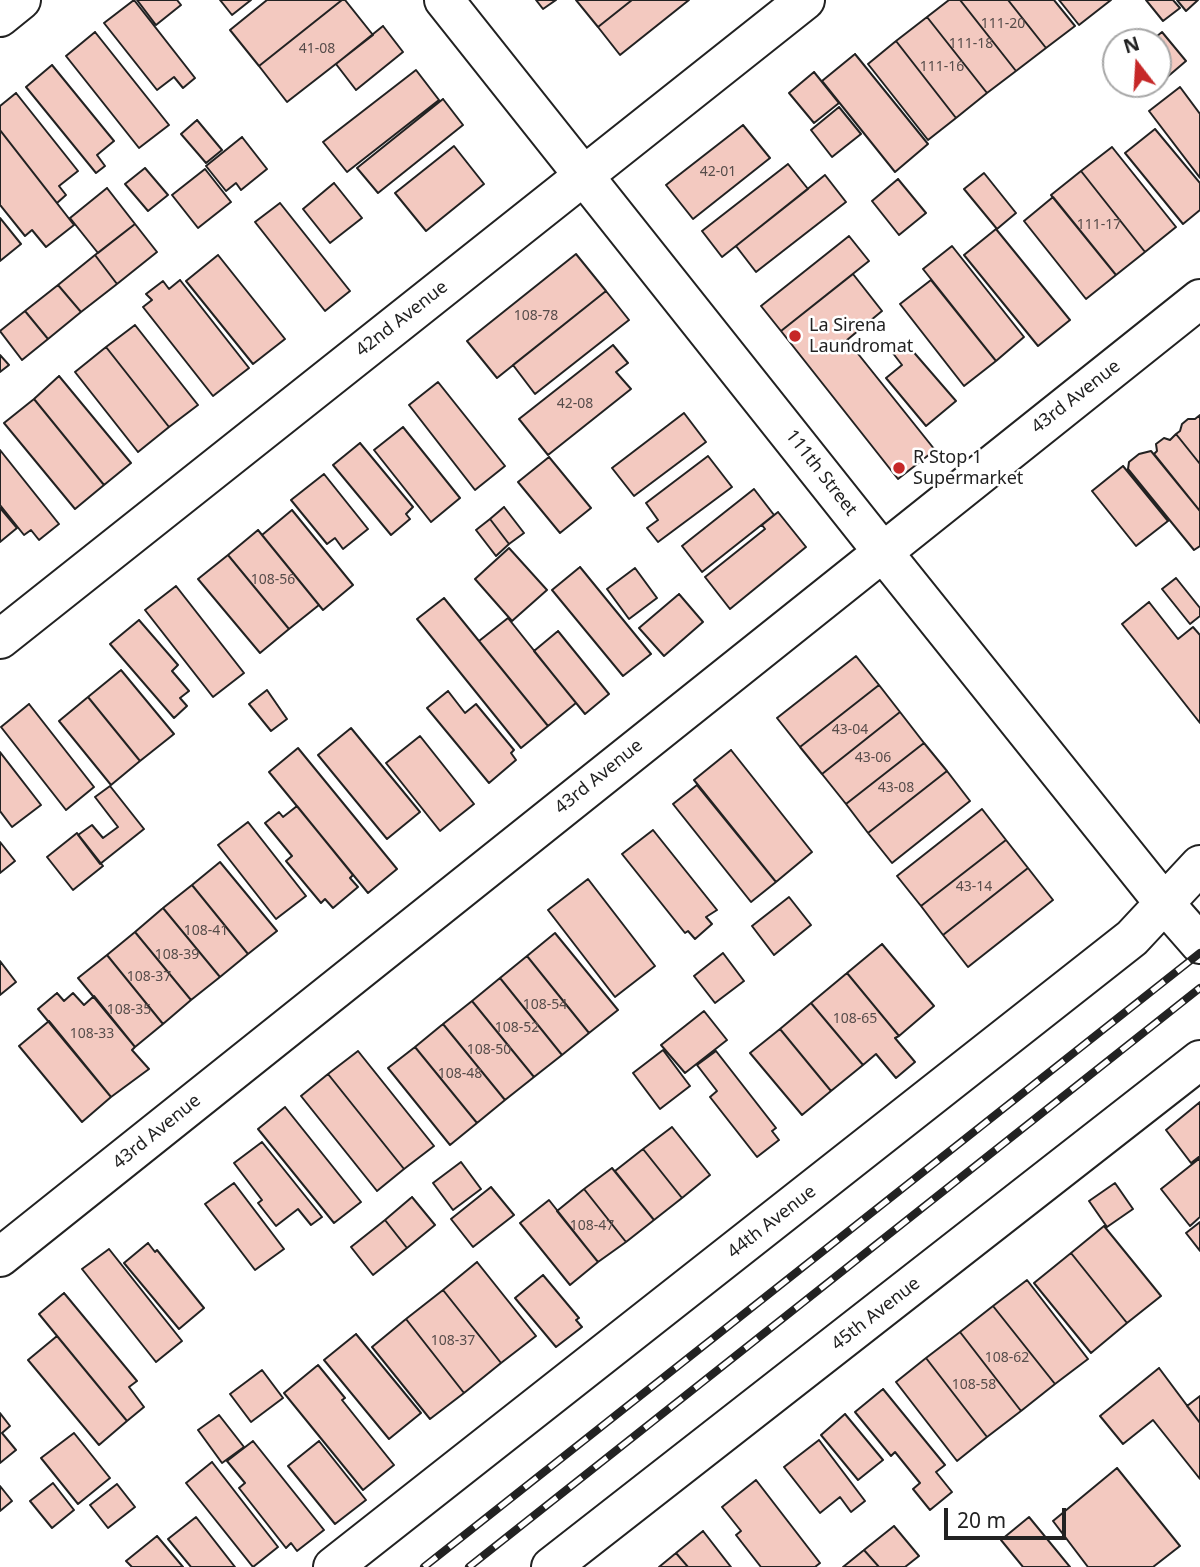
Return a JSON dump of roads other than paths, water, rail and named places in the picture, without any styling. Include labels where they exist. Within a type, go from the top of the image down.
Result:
[{"type":"street","points":[[0,17],[21,0]]},
{"type":"street","name":"111th Street","points":[[444,0],[882,551],[1200,944]]},
{"type":"street","name":"42nd Avenue","points":[[0,639],[805,0]]},
{"type":"street","name":"43rd Avenue","points":[[0,1257],[1200,299]]},
{"type":"street","name":"44th Avenue","points":[[333,1567],[1132,938],[1200,866]]},
{"type":"street","name":"45th Avenue","points":[[551,1567],[1200,1060]]},
{"type":"railway","points":[[424,1567],[1200,953]]},
{"type":"railway","points":[[469,1567],[1200,988]]},
{"type":"place","name":"La Sirena Laundromat","points":[[795,336]]},
{"type":"place","name":"R Stop 1 Supermarket","points":[[899,468]]}]
